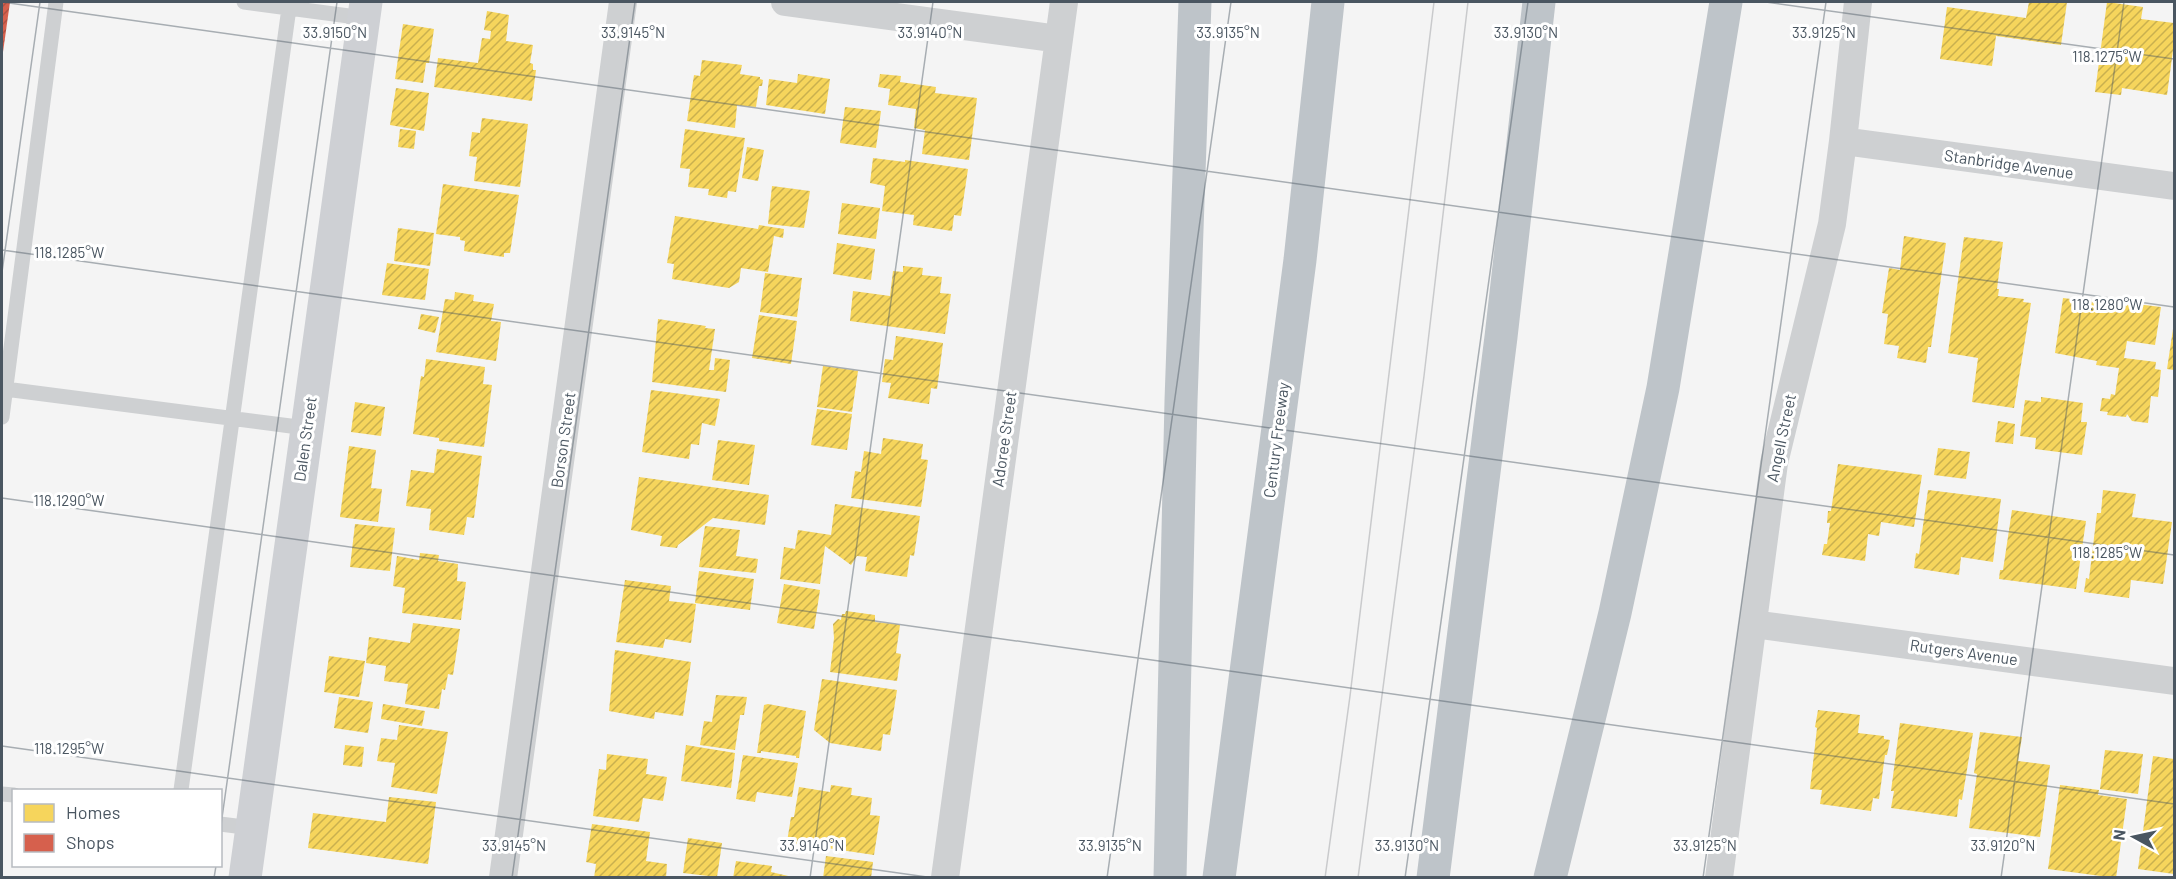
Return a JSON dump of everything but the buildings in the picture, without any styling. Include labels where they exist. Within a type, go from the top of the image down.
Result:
[{"type":"highway","points":[[1170,878],[1181,401],[1195,2]]},
{"type":"highway","name":"Century Freeway","points":[[1219,878],[1300,260],[1328,2]]},
{"type":"highway","points":[[1433,878],[1501,337],[1539,2]]},
{"type":"highway","points":[[1550,878],[1615,613],[1663,388],[1726,2]]},
{"type":"street","name":"Borson Street","points":[[503,878],[623,2]]},
{"type":"street","points":[[785,2],[1059,39]]},
{"type":"street","name":"Adoree Street","points":[[945,878],[1064,2]]},
{"type":"street","name":"Angell Street","points":[[1719,878],[1774,463],[1828,243],[1843,141],[1858,2]]},
{"type":"street","name":"Dalen Street","points":[[246,878],[236,826],[306,428],[365,10]]},
{"type":"street","name":"Stanbridge Avenue","points":[[1843,141],[2175,186]]},
{"type":"street","name":"Rutgers Avenue","points":[[1753,624],[2175,681]]},
{"type":"lane","points":[[2,417],[56,2]]},
{"type":"lane","points":[[244,2],[289,8],[365,10]]},
{"type":"lane","points":[[181,789],[289,8]]},
{"type":"lane","points":[[5,388],[306,428]]},
{"type":"tram line","points":[[1325,878],[1350,696],[1434,2]]},
{"type":"tram line","points":[[1358,878],[1424,376],[1468,2]]}]
